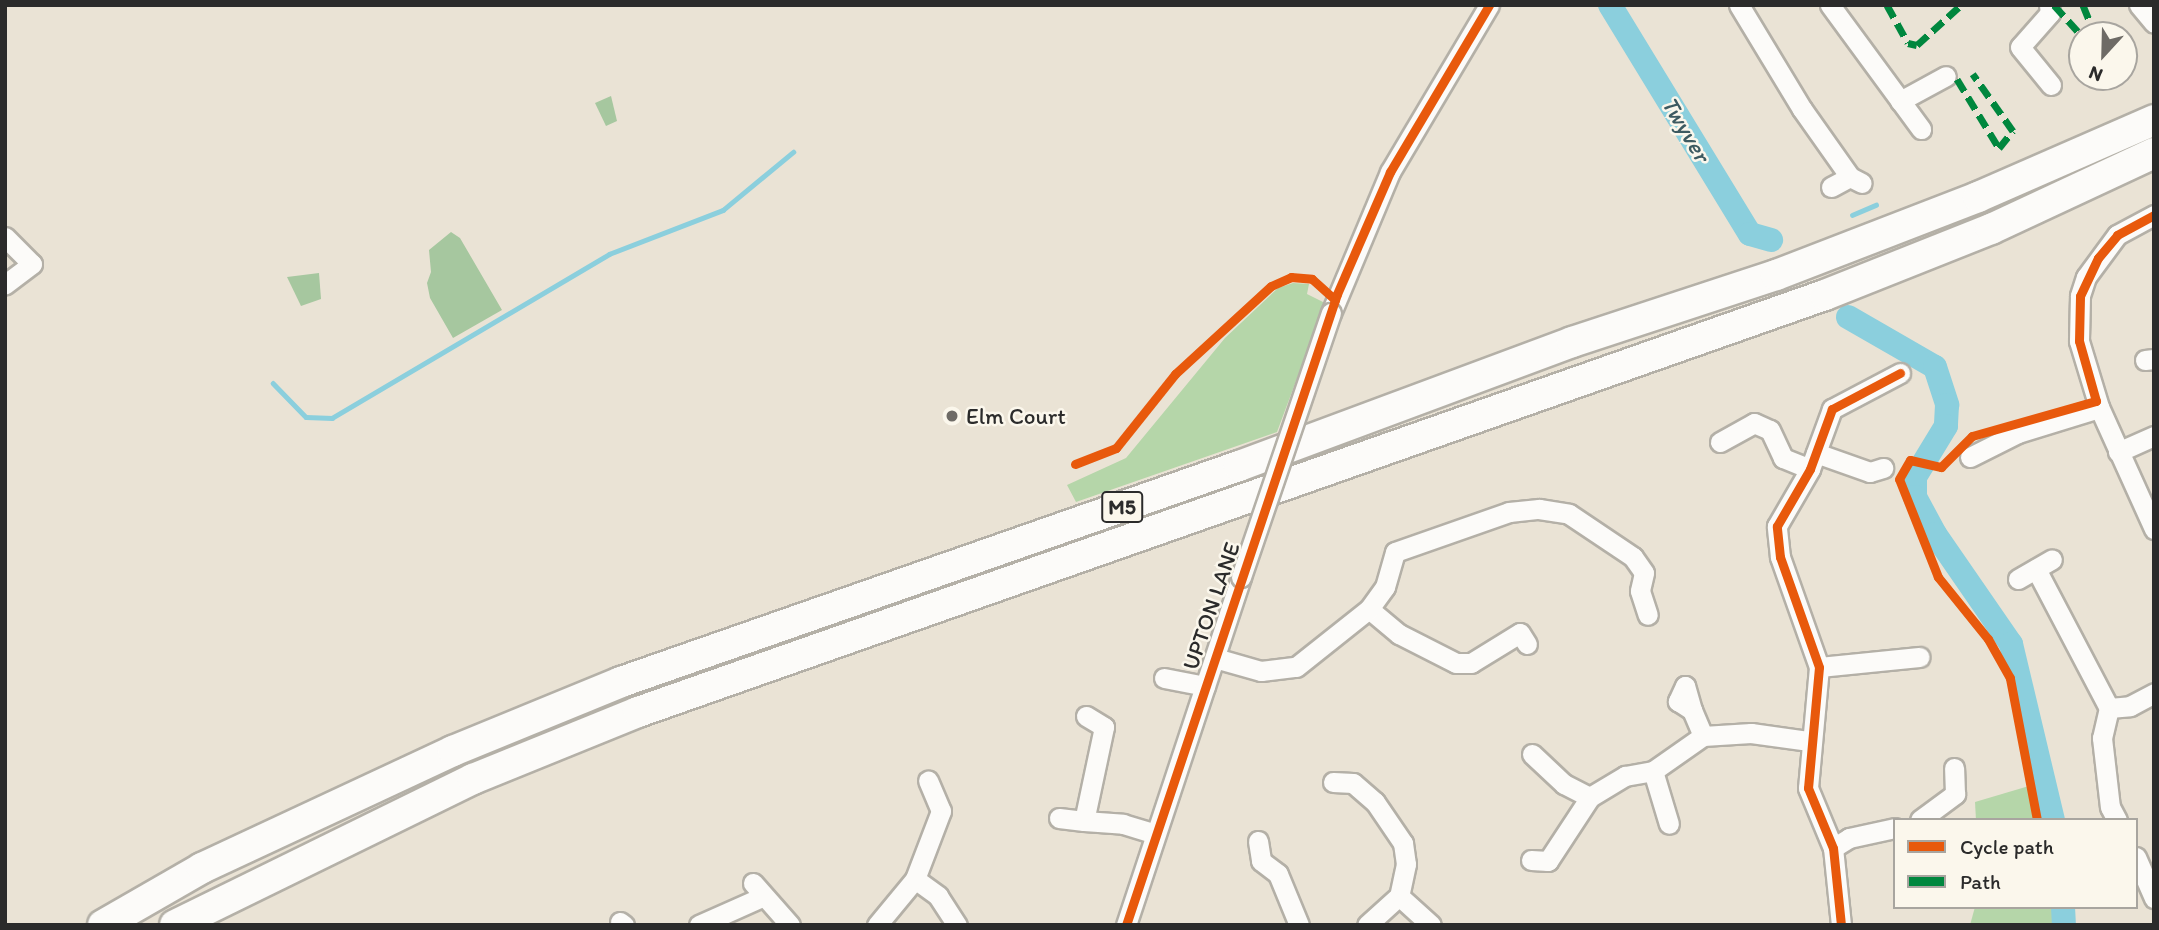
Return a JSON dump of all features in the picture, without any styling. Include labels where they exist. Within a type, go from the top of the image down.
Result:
[{"type":"highway","name":"M5","points":[[103,925],[202,868],[453,751],[621,682],[1239,466],[1572,342],[1776,275],[1978,197],[2154,120]]},
{"type":"highway","name":"M5","points":[[175,925],[472,779],[638,712],[1825,295],[1991,229],[2154,153]]},
{"type":"street","name":"UPTON LANE","points":[[1131,923],[1156,834],[1333,307],[1390,172],[1489,5]]},
{"type":"street","points":[[1830,5],[1921,129]]},
{"type":"street","points":[[2049,5],[2050,13],[2012,49],[2051,85]]},
{"type":"street","points":[[2139,5],[2154,23]]},
{"type":"street","points":[[1749,9],[1856,180],[1831,187]]},
{"type":"street","points":[[1900,102],[1946,76]]},
{"type":"street","points":[[2154,215],[2117,235],[2086,277],[2080,296],[2081,355],[2099,408],[2154,529]]},
{"type":"street","points":[[5,237],[32,264],[5,284]]},
{"type":"street","points":[[1841,925],[1833,848],[1808,788],[1809,741],[1819,667],[1777,542],[1783,510],[1813,461],[1832,410],[1900,373]]},
{"type":"street","points":[[1983,455],[2099,408]]},
{"type":"street","points":[[1720,442],[1754,423],[1770,430],[1783,458],[1870,472],[1883,468]]},
{"type":"street","points":[[2118,452],[2154,436]]},
{"type":"street","points":[[1214,658],[1261,671],[1296,667],[1369,609],[1385,587],[1395,552],[1509,512],[1539,509],[1569,514],[1597,530],[1633,557],[1645,582],[1640,591],[1648,615]]},
{"type":"street","points":[[2018,579],[2044,564],[2109,708],[2102,738],[2110,807],[2116,818]]},
{"type":"street","points":[[1369,609],[1399,634],[1454,669],[1471,663],[1520,634]]},
{"type":"street","points":[[1819,667],[1909,654]]},
{"type":"street","points":[[1164,678],[1205,686]]},
{"type":"street","points":[[2109,708],[2130,706],[2154,693]]},
{"type":"street","points":[[1692,710],[1703,736]]},
{"type":"street","points":[[1084,821],[1111,722],[1086,716]]},
{"type":"street","points":[[1531,860],[1548,861],[1590,797],[1625,776],[1653,771],[1703,736],[1751,733],[1809,741]]},
{"type":"street","points":[[1541,754],[1564,784],[1590,797]]},
{"type":"street","points":[[1923,818],[1955,794],[1954,768]]},
{"type":"street","points":[[1653,771],[1669,824]]},
{"type":"street","points":[[1333,782],[1353,777],[1375,802],[1403,843],[1406,864],[1399,896],[1367,925]]},
{"type":"street","points":[[877,925],[915,879],[949,810],[928,781]]},
{"type":"street","points":[[1059,818],[1123,824],[1156,834]]},
{"type":"street","points":[[1833,848],[1849,838],[1893,828]]},
{"type":"street","points":[[1258,841],[1255,866],[1278,874],[1299,925]]},
{"type":"street","points":[[2138,862],[2154,898]]},
{"type":"street","points":[[915,879],[938,896],[957,925]]},
{"type":"street","points":[[699,925],[758,889],[790,925]]},
{"type":"street","points":[[1399,896],[1431,925]]},
{"type":"green space","points":[[611,96],[617,121],[606,126],[595,103]]},
{"type":"green space","points":[[451,232],[460,238],[502,310],[453,338],[430,298],[427,283],[431,272],[429,250]]},
{"type":"green space","points":[[319,273],[321,299],[301,306],[287,277]]},
{"type":"green space","points":[[1293,283],[1309,284],[1307,294],[1325,303],[1277,432],[1076,502],[1067,485],[1126,458],[1225,338],[1278,288]]},
{"type":"green space","points":[[2042,782],[2053,818],[1976,818],[1975,802]]},
{"type":"green space","points":[[1974,909],[2067,909],[2068,925],[1970,925]]},
{"type":"waterway","name":"Twyver","points":[[1610,5],[1750,234],[1771,240]]},
{"type":"waterway","points":[[273,383],[306,417],[332,418],[609,254],[723,210],[793,152]]},
{"type":"waterway","points":[[1852,215],[1876,205]]},
{"type":"waterway","name":"Twyver","points":[[1848,317],[1935,367],[1947,405],[1946,426],[1915,477],[1915,497],[1935,534],[2011,644],[2053,818]]},
{"type":"waterway","name":"Twyver","points":[[2063,909],[2064,925]]},
{"type":"marked path","points":[[1887,5],[1908,43],[1917,45],[1961,5]]},
{"type":"marked path","points":[[2054,5],[2068,21]]},
{"type":"marked path","points":[[2083,5],[2089,21]]},
{"type":"marked path","points":[[1957,79],[1999,148],[2013,131],[1973,74]]},
{"type":"cycle path","points":[[1126,925],[1337,294],[1390,172],[1489,5]]},
{"type":"cycle path","points":[[2037,818],[2010,678],[1988,639],[1938,577],[1899,479],[1910,460],[1941,467],[1972,436],[2096,401],[2079,341],[2080,296],[2098,258],[2117,235],[2154,215]]},
{"type":"cycle path","points":[[1075,464],[1116,448],[1175,374],[1271,286],[1291,277],[1312,279],[1335,300]]},
{"type":"cycle path","points":[[1841,925],[1833,848],[1808,788],[1819,667],[1780,557],[1777,526],[1810,469],[1832,409],[1900,373]]},
{"type":"place","name":"Elm Court","points":[[952,416]]}]
